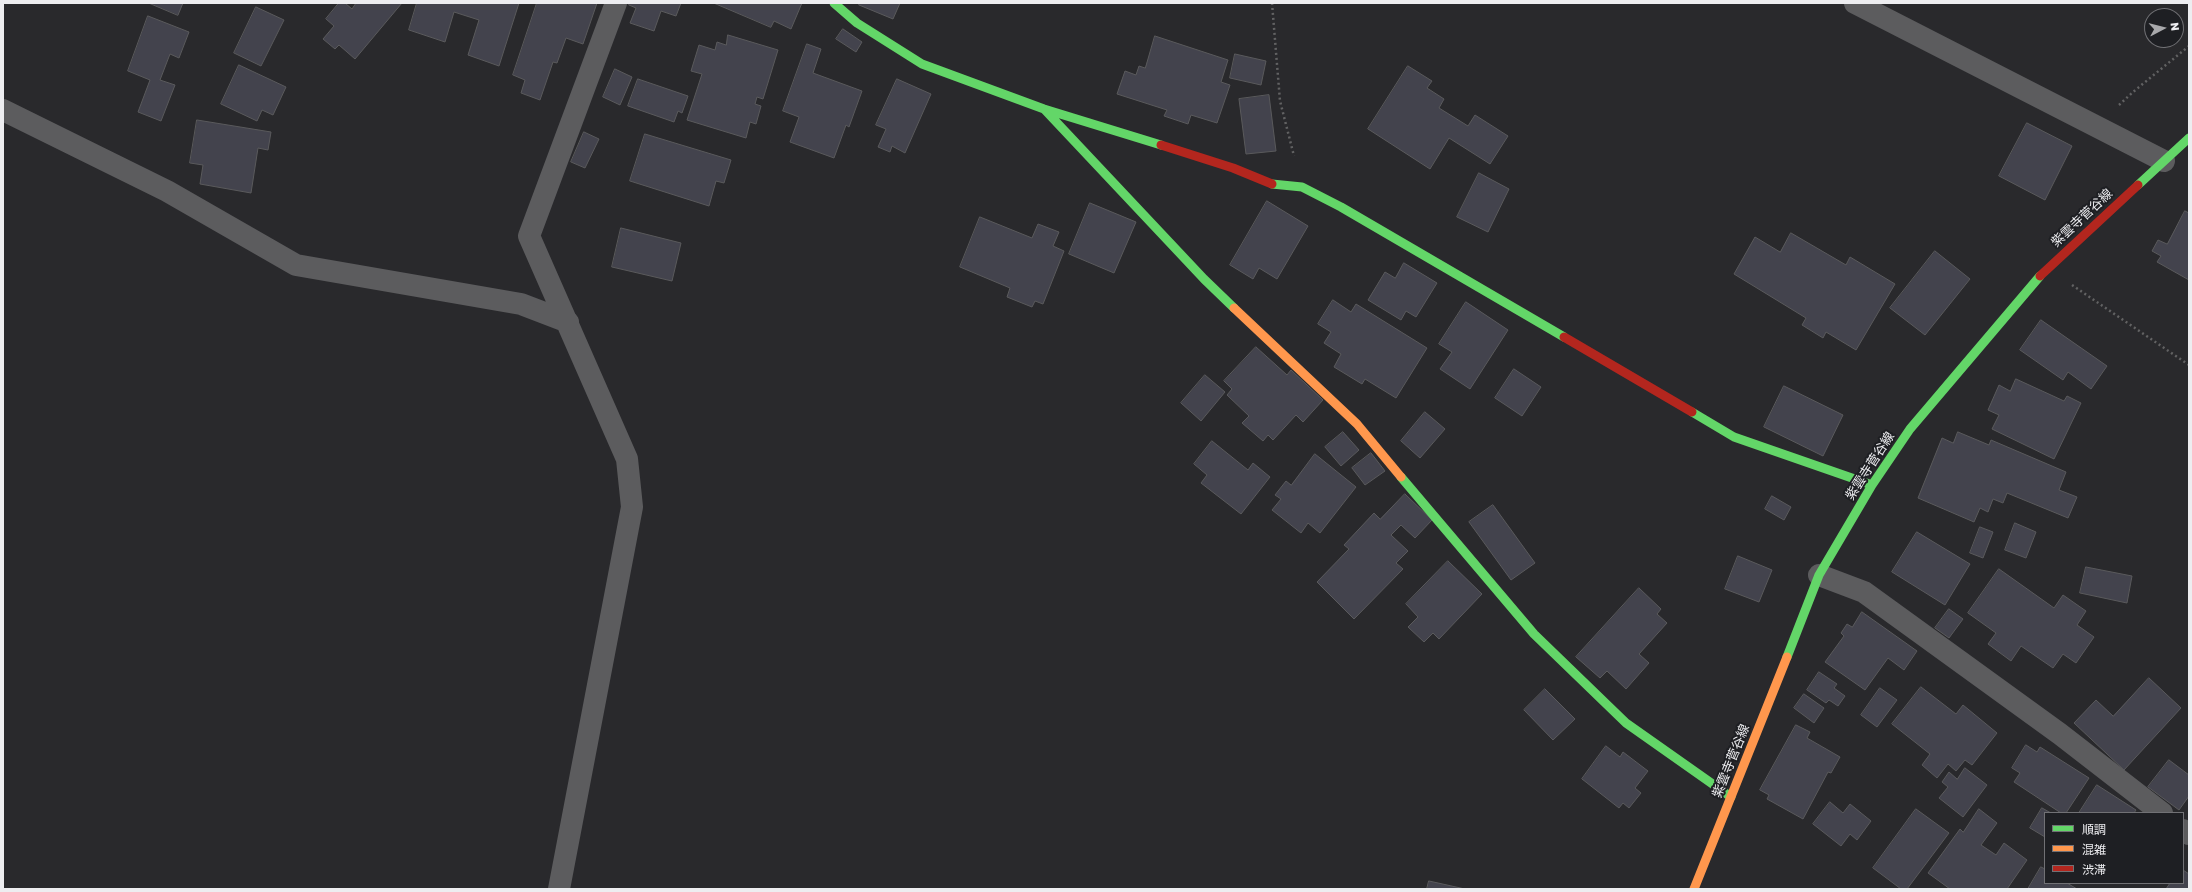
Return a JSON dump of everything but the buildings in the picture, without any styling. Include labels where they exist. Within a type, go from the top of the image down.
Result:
[{"type":"street","points":[[559,889],[632,507],[627,459],[529,236],[616,3]]},
{"type":"street","points":[[834,3],[857,23],[922,64],[1044,109],[1233,168],[1271,184],[1302,187],[1354,214],[1734,436],[1872,485]]},
{"type":"street","points":[[1855,3],[2164,161]]},
{"type":"street","points":[[1044,109],[1204,279],[1357,424],[1534,634],[1626,723],[1731,797]]},
{"type":"street","points":[[3,110],[167,191],[296,265],[521,304],[568,322]]},
{"type":"street","name":"紫雲寺菅谷線","points":[[1694,889],[1819,575],[1872,485],[1910,429],[2047,268],[2189,138]]},
{"type":"street","points":[[1819,575],[1864,592],[2060,734],[2161,812]]},
{"type":"path","points":[[1272,3],[1280,101],[1302,187]]},
{"type":"path","points":[[2098,127],[2133,92],[2189,46]]},
{"type":"path","points":[[2047,268],[2189,365]]},
{"type":"traffic: fast","points":[[834,3],[857,23],[922,64],[1044,109],[1161,145]]},
{"type":"traffic: fast","points":[[1045,110],[1204,279],[1234,308]]},
{"type":"traffic: fast","points":[[2138,185],[2189,138]]},
{"type":"traffic: fast","points":[[1272,184],[1302,187],[1341,207],[1564,337]]},
{"type":"traffic: fast","points":[[1787,657],[1819,575],[1872,485],[1910,429],[2040,276]]},
{"type":"traffic: fast","points":[[1692,412],[1734,437],[1872,485]]},
{"type":"traffic: fast","points":[[1401,477],[1534,634],[1626,723],[1731,797]]},
{"type":"traffic: slow","points":[[1234,308],[1357,424],[1401,477]]},
{"type":"traffic: slow","points":[[1694,889],[1787,657]]},
{"type":"traffic: jam","points":[[1161,145],[1233,168],[1272,184]]},
{"type":"traffic: jam","points":[[2040,276],[2138,185]]},
{"type":"traffic: jam","points":[[1564,337],[1692,412]]}]
